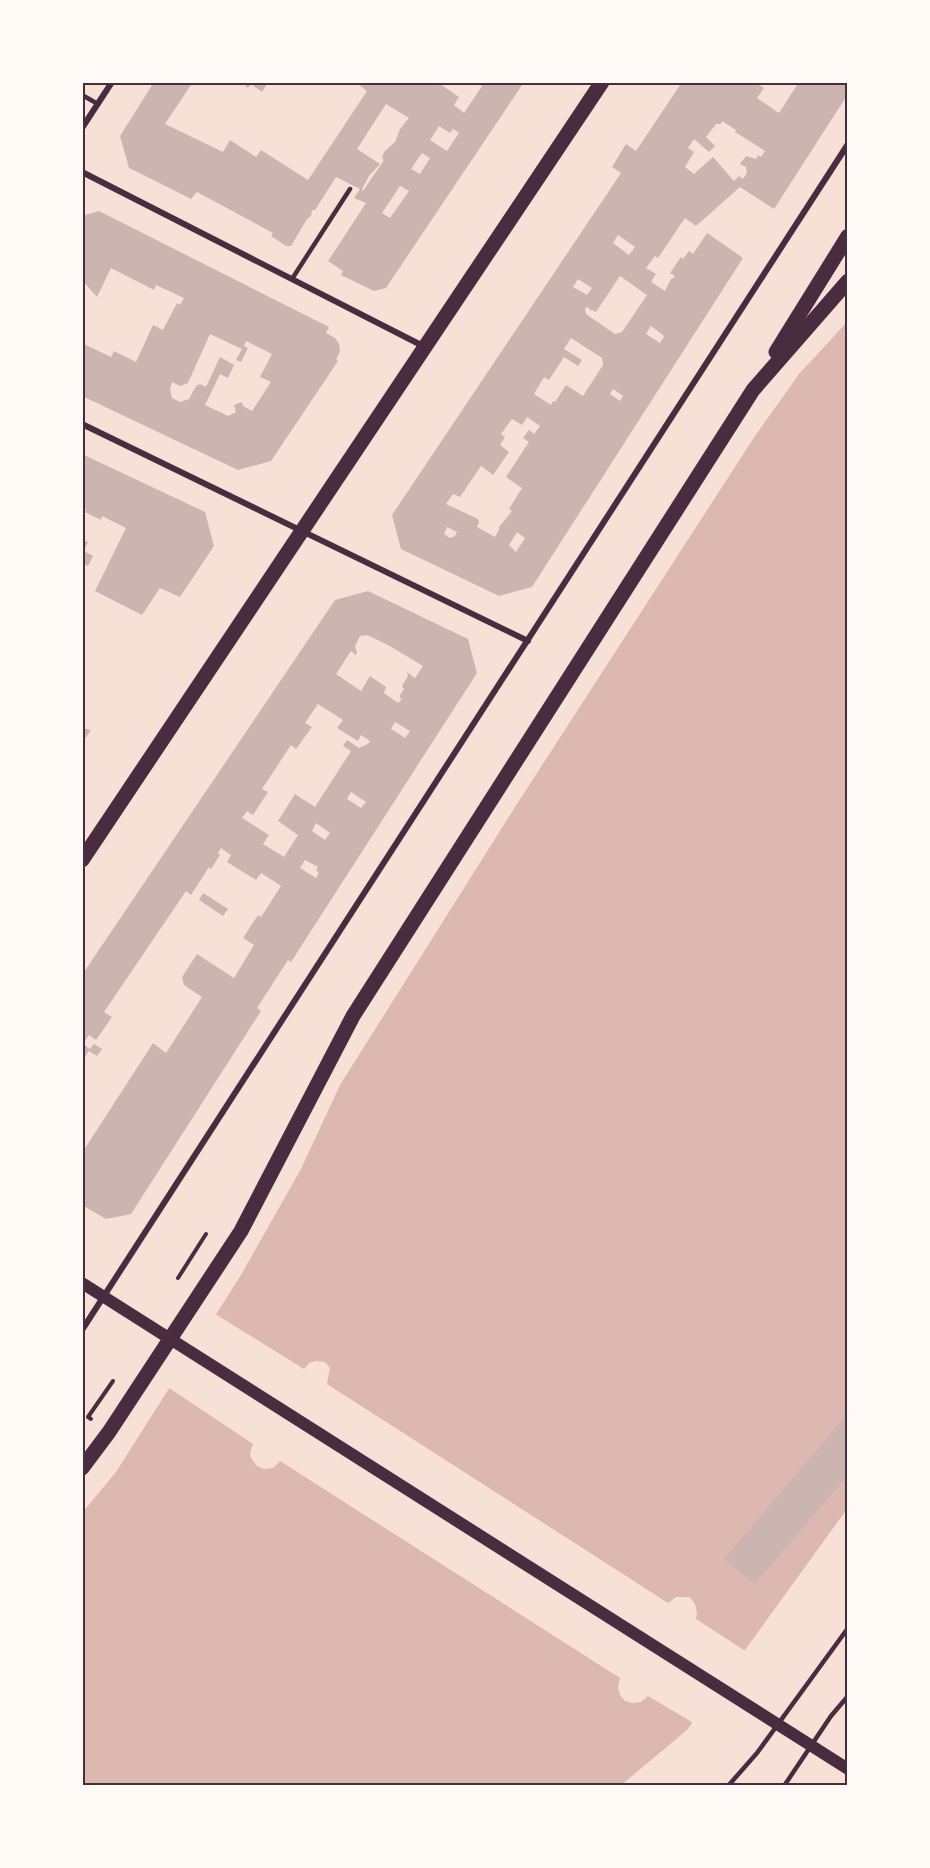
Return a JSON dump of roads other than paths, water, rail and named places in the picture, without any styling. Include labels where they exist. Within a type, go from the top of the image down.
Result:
[{"type":"main road","points":[[82,860],[602,82]]},
{"type":"main road","points":[[82,1468],[109,1432],[241,1231],[353,1016],[753,390],[848,236]]},
{"type":"main road","points":[[753,390],[848,281]]},
{"type":"main road","points":[[82,1283],[848,1769]]},
{"type":"street","points":[[82,128],[112,82]]},
{"type":"street","points":[[82,1330],[848,144]]},
{"type":"street","points":[[82,172],[426,347]]},
{"type":"street","points":[[82,424],[304,530],[528,641]]},
{"type":"lane","points":[[82,95],[98,104]]},
{"type":"lane","points":[[292,279],[350,189]]},
{"type":"lane","points":[[728,1785],[757,1753],[848,1628]]},
{"type":"lane","points":[[784,1785],[831,1716],[848,1696]]}]
